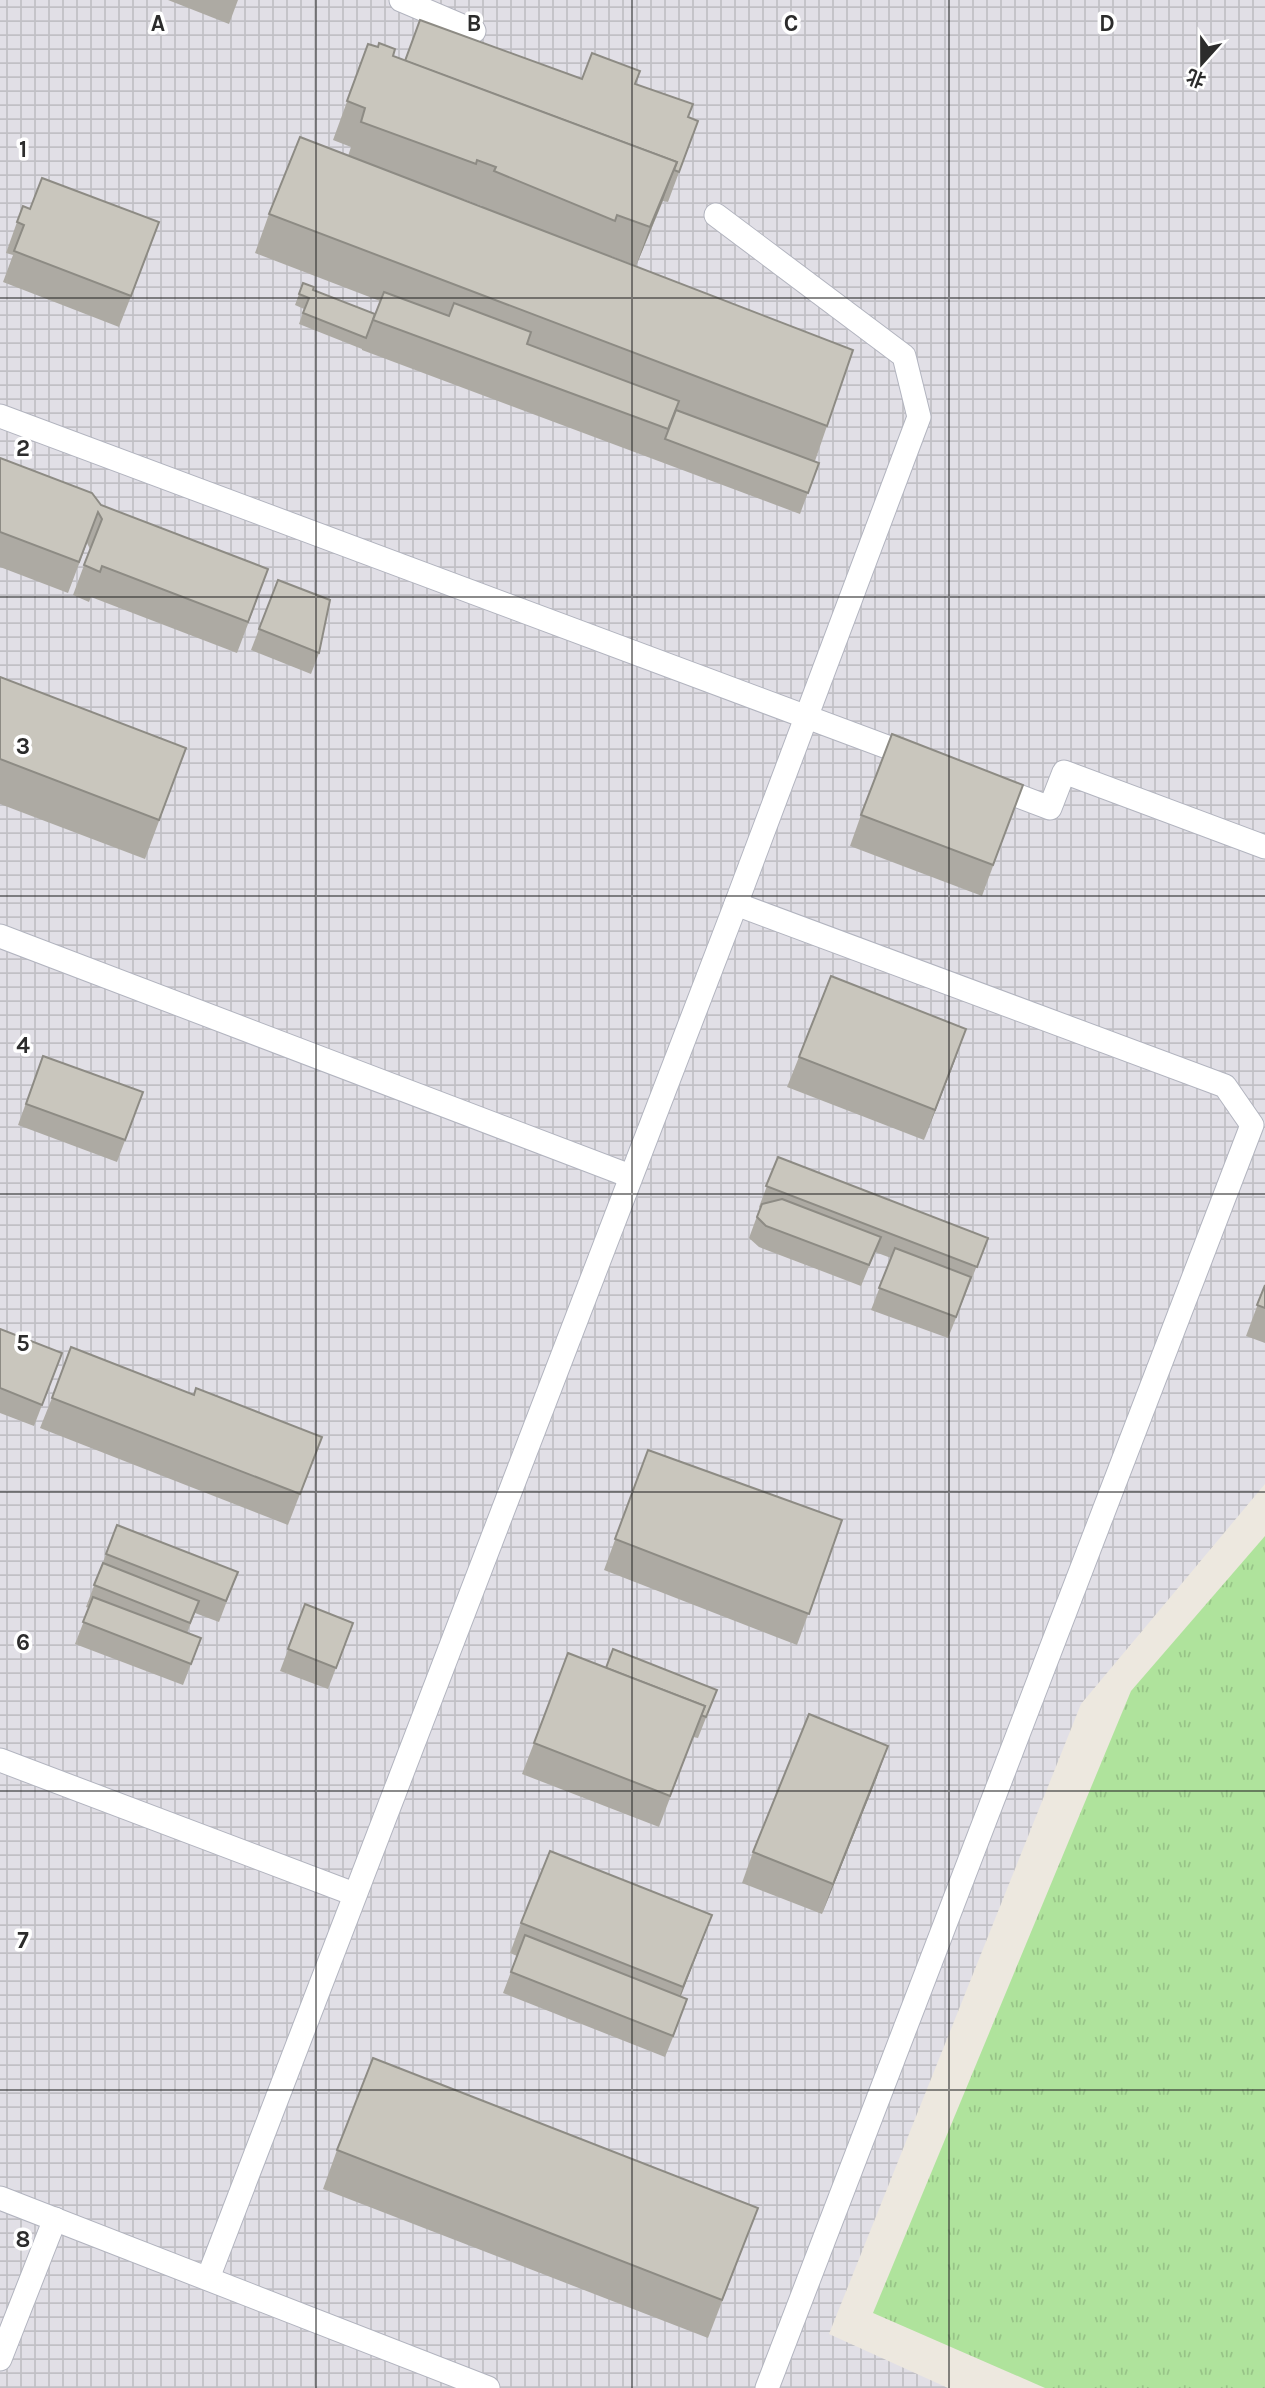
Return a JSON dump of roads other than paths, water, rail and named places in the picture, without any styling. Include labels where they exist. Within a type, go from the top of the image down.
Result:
[{"type":"lane","points":[[401,0],[474,31]]},
{"type":"lane","points":[[208,2278],[736,904],[919,417],[904,356],[716,215]]},
{"type":"lane","points":[[0,416],[935,765]]},
{"type":"lane","points":[[973,779],[1050,808],[1064,772],[1265,847]]},
{"type":"lane","points":[[736,904],[1224,1086],[1252,1125],[767,2388]]},
{"type":"lane","points":[[0,936],[630,1176]]},
{"type":"lane","points":[[0,1760],[354,1894]]},
{"type":"lane","points":[[0,2198],[488,2388]]},
{"type":"lane","points":[[0,2359],[55,2219]]}]
